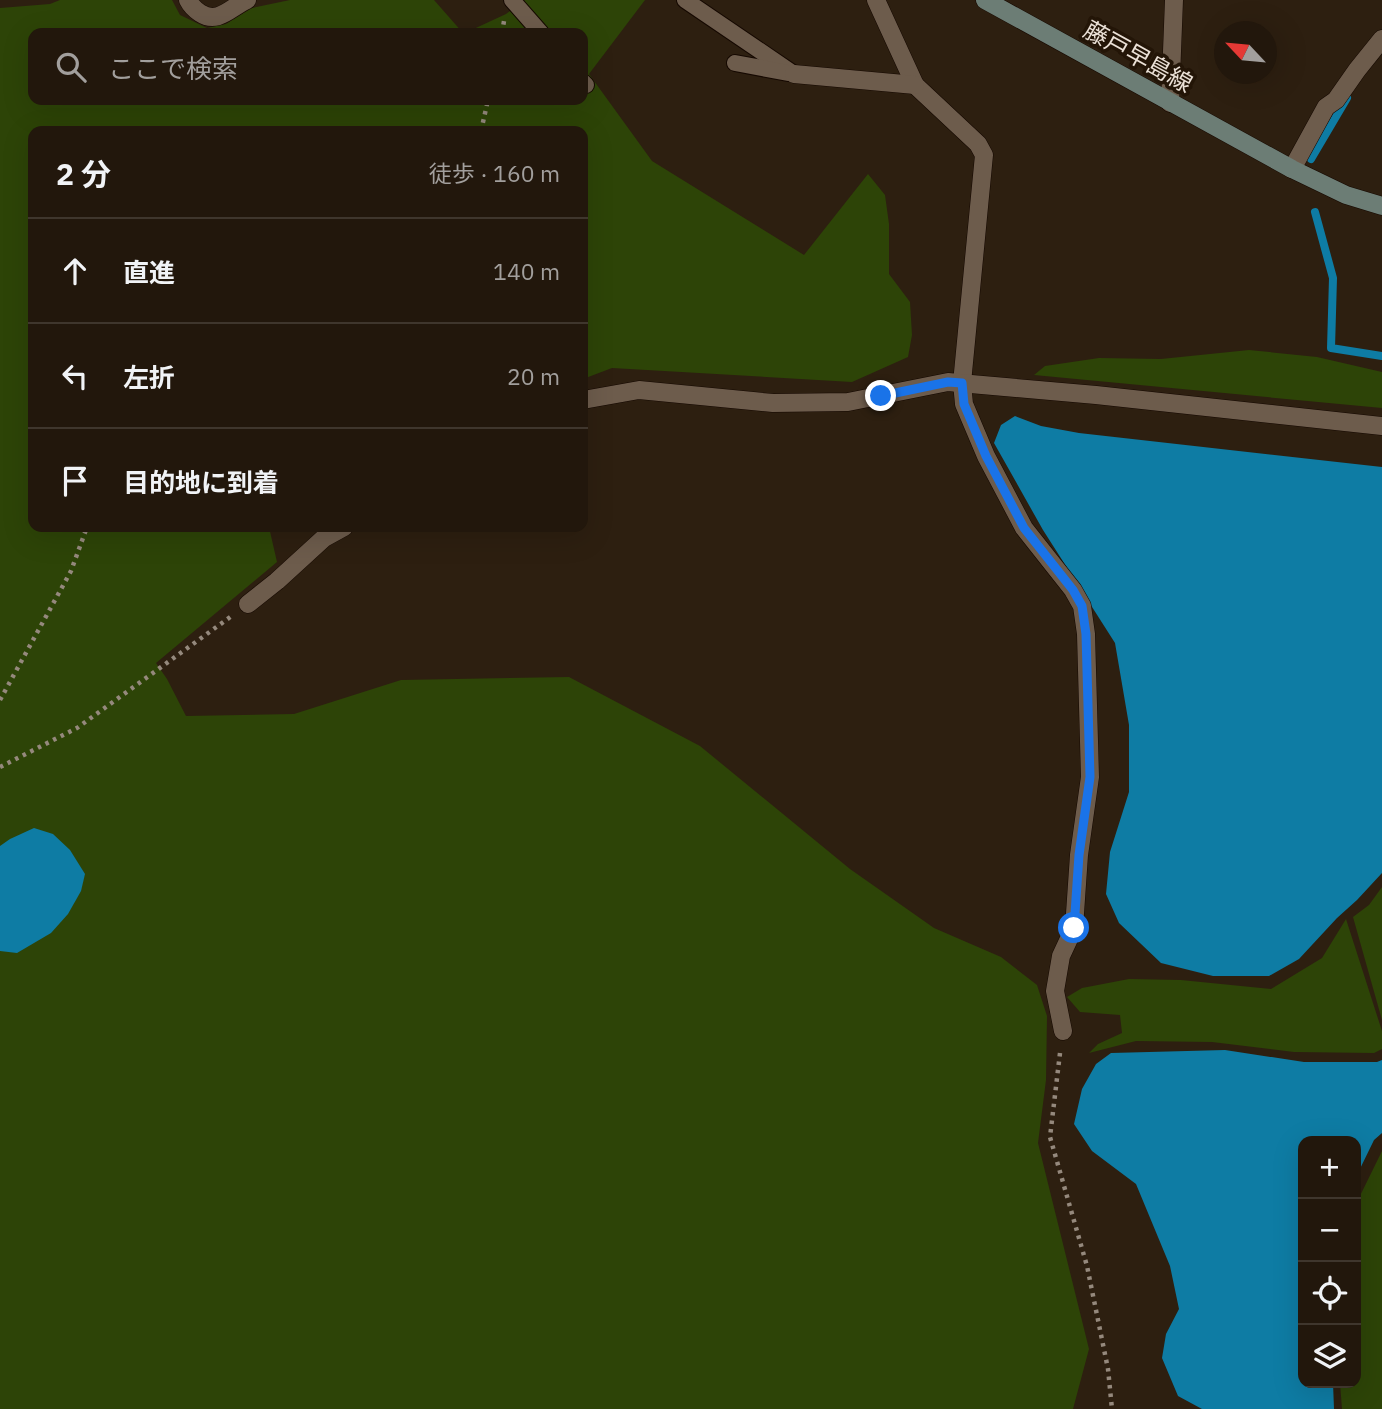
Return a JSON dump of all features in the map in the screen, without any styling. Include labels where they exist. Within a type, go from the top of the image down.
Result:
[{"type":"main road","name":"藤戸早島線","points":[[985,0],[1292,169],[1346,195],[1382,206]]},
{"type":"street","points":[[188,0],[191,7],[206,17],[221,16],[247,0]]},
{"type":"street","points":[[876,0],[915,85],[978,144],[984,155],[962,383],[964,404],[986,456],[1024,528],[1073,590],[1082,606],[1086,634],[1090,777],[1079,855],[1074,928],[1061,956],[1055,992],[1063,1031]]},
{"type":"street","points":[[1170,103],[1174,0]]},
{"type":"street","points":[[1292,169],[1326,107],[1336,100],[1382,39]]},
{"type":"street","points":[[794,74],[915,85]]},
{"type":"street","points":[[588,400],[639,390],[773,403],[848,402],[948,382],[1382,426]]},
{"type":"street","points":[[248,604],[324,538],[335,532]]},
{"type":"lane","points":[[512,0],[537,28]]},
{"type":"lane","points":[[685,0],[794,74]]},
{"type":"lane","points":[[736,63],[794,74]]},
{"type":"path","points":[[482,126],[487,105]]},
{"type":"path","points":[[0,699],[71,571],[85,532]]},
{"type":"path","points":[[0,767],[77,728],[248,604]]},
{"type":"path","points":[[1063,1031],[1050,1137],[1087,1266],[1108,1369],[1112,1409]]},
{"type":"green space","points":[[60,0],[172,0],[180,15],[207,28],[28,28],[28,105],[588,105],[588,28],[476,28],[506,14],[525,0],[645,0],[589,74],[652,161],[804,255],[868,174],[885,195],[889,224],[889,274],[910,302],[912,335],[908,357],[852,382],[612,368],[588,377],[588,126],[28,126],[28,532],[270,532],[277,562],[156,663],[186,716],[294,714],[401,680],[569,677],[700,746],[850,869],[934,928],[1001,957],[1037,985],[1047,1016],[1046,1080],[1038,1143],[1089,1349],[1073,1409],[0,1409],[0,8],[50,4]]},
{"type":"green space","points":[[290,0],[434,0],[459,28],[207,28],[226,24],[252,8]]},
{"type":"green space","points":[[1249,350],[1317,357],[1382,372],[1382,408],[1034,375],[1045,366],[1099,358],[1161,359]]},
{"type":"green space","points":[[1382,887],[1382,1020],[1353,917],[1369,905]]},
{"type":"green space","points":[[1346,919],[1382,1031],[1382,1049],[1374,1053],[1294,1052],[1212,1042],[1136,1041],[1089,1053],[1098,1044],[1122,1033],[1120,1015],[1080,1012],[1067,997],[1082,988],[1129,979],[1181,980],[1271,989],[1322,958]]},
{"type":"green space","points":[[1382,1151],[1382,1409],[1342,1409],[1340,1388],[1361,1388],[1361,1194]]},
{"type":"water","points":[[1015,416],[1041,426],[1079,433],[1382,467],[1382,873],[1299,959],[1269,976],[1213,976],[1161,963],[1119,923],[1106,894],[1110,852],[1129,792],[1129,725],[1115,643],[1043,530],[994,443],[1001,425]]},
{"type":"water","points":[[34,828],[53,834],[70,850],[85,874],[81,891],[68,914],[51,933],[17,953],[0,951],[0,846]]},
{"type":"water","points":[[1225,1050],[1304,1062],[1382,1060],[1382,1133],[1374,1140],[1361,1167],[1361,1136],[1298,1136],[1298,1388],[1333,1388],[1334,1409],[1202,1409],[1178,1396],[1162,1358],[1166,1334],[1179,1309],[1170,1266],[1136,1184],[1092,1151],[1074,1124],[1082,1089],[1096,1064],[1111,1053]]},
{"type":"waterway","points":[[1311,159],[1347,98]]},
{"type":"waterway","points":[[1315,212],[1333,278],[1331,348],[1382,356]]},
{"type":"route","points":[[881,396],[948,382],[962,383],[964,404],[986,456],[1024,528],[1073,590],[1082,606],[1086,634],[1090,777],[1079,855],[1074,928]]}]
